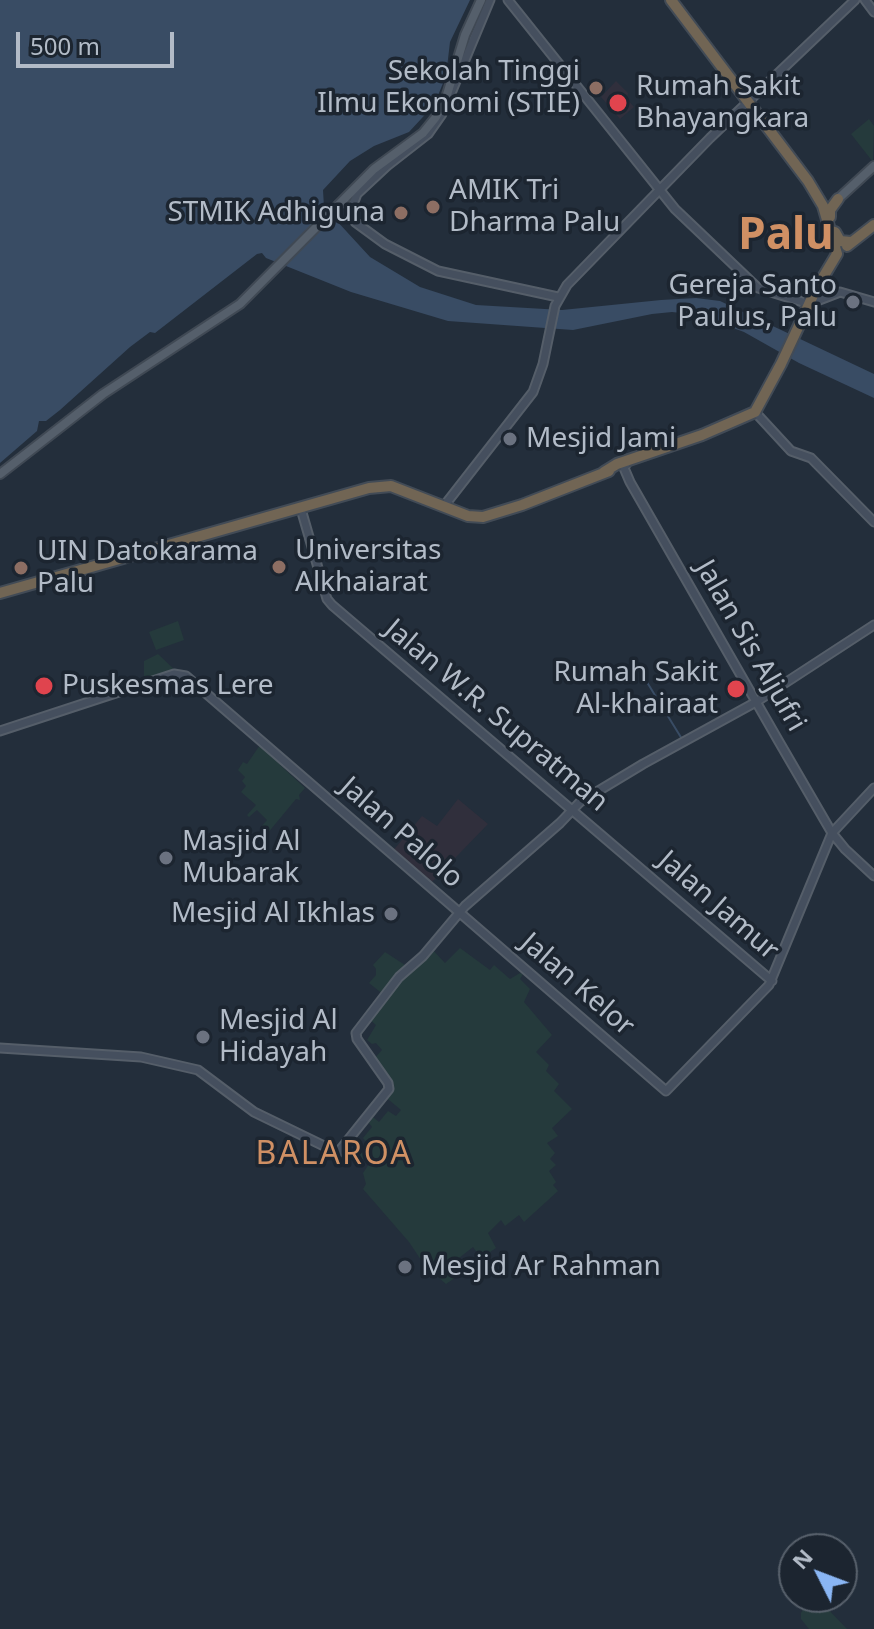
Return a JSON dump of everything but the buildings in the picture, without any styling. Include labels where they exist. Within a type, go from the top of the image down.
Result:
[{"type":"highway","points":[[671,0],[808,181],[826,201],[838,198]]},
{"type":"highway","points":[[808,181],[825,210],[837,253]]},
{"type":"highway","points":[[825,210],[838,198]]},
{"type":"highway","points":[[838,198],[829,215],[838,240],[851,242]]},
{"type":"highway","points":[[157,550],[369,488],[391,486],[470,516],[492,515],[755,412],[837,253],[874,225]]},
{"type":"highway","points":[[604,472],[618,468]]},
{"type":"highway","points":[[0,594],[382,488],[443,506]]},
{"type":"main road","points":[[0,474],[103,394],[240,304],[374,169],[423,133],[446,98],[465,35],[481,0]]},
{"type":"main road","points":[[838,198],[874,164]]},
{"type":"street","points":[[490,0],[449,100],[434,128],[387,166],[355,198],[352,213],[355,222],[385,244],[438,271],[556,301]]},
{"type":"street","points":[[508,0],[659,190],[758,288],[809,304],[832,294],[848,293],[874,302]]},
{"type":"street","points":[[443,506],[533,392],[556,301],[659,190],[855,0]]},
{"type":"street","points":[[865,0],[874,12]]},
{"type":"street","points":[[755,412],[788,448],[809,458],[874,522]]},
{"type":"street","name":"Jalan Sis Aljufri","points":[[628,461],[624,468],[630,482],[832,833],[874,876]]},
{"type":"street","name":"Jalan Sis Aljufri","points":[[618,468],[630,482]]},
{"type":"street","name":"Jalan W.R. Supratman","points":[[301,509],[330,603],[636,864]]},
{"type":"street","points":[[0,1048],[149,1057],[198,1070],[254,1112],[336,1155],[389,1089],[356,1033],[399,977],[423,956],[458,913],[572,811],[613,781],[756,702],[874,625]]},
{"type":"street","name":"Jalan Palolo","points":[[0,731],[174,674],[184,675],[458,913]]},
{"type":"street","points":[[772,981],[832,833],[874,788]]},
{"type":"street","name":"Jalan Jamur","points":[[636,864],[772,981]]},
{"type":"street","name":"Jalan Kelor","points":[[458,913],[666,1091],[764,993],[772,981]]},
{"type":"shaded area","name":"Rumah Sakit Bhayangkara","points":[[616,81],[628,93],[627,99],[634,107],[620,119],[601,97]]},
{"type":"shaded area","points":[[458,799],[488,824],[429,885],[391,853],[422,816],[437,826]]},
{"type":"green space","points":[[869,119],[874,126],[873,162],[851,134]]},
{"type":"green space","points":[[178,621],[184,640],[156,650],[149,632]]},
{"type":"green space","points":[[158,654],[176,671],[147,681],[144,661]]},
{"type":"green space","points":[[260,745],[305,788],[299,795],[300,800],[296,799],[267,834],[260,828],[267,820],[257,810],[249,817],[247,815],[256,805],[241,792],[246,786],[242,781],[245,777],[238,770],[243,762],[247,764]]},
{"type":"green space","points":[[430,947],[445,963],[460,948],[490,970],[494,965],[510,979],[523,974],[520,979],[530,989],[524,1002],[552,1035],[536,1052],[549,1065],[546,1071],[559,1084],[554,1091],[572,1109],[552,1128],[558,1136],[547,1143],[555,1153],[550,1159],[556,1165],[549,1171],[558,1191],[524,1222],[519,1215],[505,1226],[501,1220],[488,1233],[496,1248],[481,1258],[473,1247],[459,1258],[465,1271],[446,1284],[425,1266],[409,1242],[363,1189],[366,1184],[363,1173],[369,1164],[364,1159],[357,1162],[351,1155],[356,1146],[361,1149],[366,1142],[363,1138],[372,1127],[369,1123],[373,1117],[379,1122],[388,1111],[396,1116],[401,1110],[383,1095],[387,1088],[372,1061],[382,1050],[376,1043],[367,1040],[376,1025],[368,1018],[384,995],[369,983],[376,975],[373,965],[385,952],[408,967]]},
{"type":"green space","points":[[801,1613],[832,1613],[847,1629],[809,1629],[801,1619]]},
{"type":"water","points":[[0,0],[470,0],[450,42],[446,76],[434,105],[409,132],[374,146],[350,161],[323,190],[324,207],[370,257],[420,287],[476,305],[562,310],[696,298],[720,301],[874,374],[874,398],[799,363],[744,332],[698,315],[672,312],[652,314],[573,330],[448,321],[351,292],[266,258],[262,253],[155,333],[150,332],[130,347],[60,410],[46,421],[39,421],[37,431],[0,463]]},
{"type":"waterway","points":[[645,679],[682,739]]},
{"type":"place","name":"Sekolah Tinggi Ilmu Ekonomi (STIE)","points":[[596,88]]},
{"type":"place","name":"Rumah Sakit Bhayangkara","points":[[618,103]]},
{"type":"place","name":"AMIK Tri Dharma Palu","points":[[433,207]]},
{"type":"place","name":"STMIK Adhiguna","points":[[401,213]]},
{"type":"place","name":"Gereja Santo Paulus, Palu","points":[[853,302]]},
{"type":"place","name":"Mesjid Jami","points":[[510,439]]},
{"type":"place","name":"Universitas Alkhaiarat","points":[[279,567]]},
{"type":"place","name":"UIN Datokarama Palu","points":[[21,568]]},
{"type":"place","name":"Puskesmas Lere","points":[[44,686]]},
{"type":"place","name":"Rumah Sakit Al-khairaat","points":[[736,689]]},
{"type":"place","name":"Masjid Al Mubarak","points":[[166,858]]},
{"type":"place","name":"Mesjid Al Ikhlas","points":[[391,914]]},
{"type":"place","name":"Mesjid Al Hidayah","points":[[203,1037]]},
{"type":"place","name":"Mesjid Ar Rahman","points":[[405,1267]]},
{"type":"district","name":"Palu","points":[[786,236]]},
{"type":"district","name":"BALAROA","points":[[334,1155]]}]
